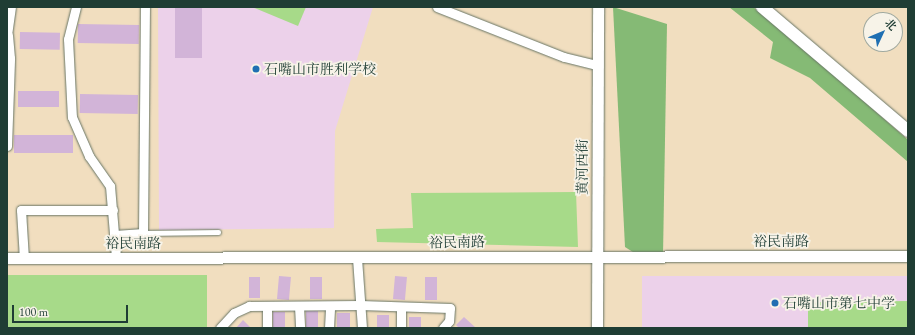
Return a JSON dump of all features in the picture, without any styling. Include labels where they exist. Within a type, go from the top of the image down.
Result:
[{"type":"main road","points":[[762,7],[908,131]]},
{"type":"street","points":[[7,146],[10,58],[8,35],[11,7]]},
{"type":"street","points":[[76,7],[68,39],[72,117],[89,156],[110,186],[116,258]]},
{"type":"street","points":[[115,235],[143,232],[145,7]]},
{"type":"street","points":[[437,7],[564,57],[597,65]]},
{"type":"street","name":"黄河西街","points":[[597,328],[598,7]]},
{"type":"street","points":[[24,258],[21,210],[113,210]]},
{"type":"street","name":"裕民南路","points":[[7,258],[908,256]]},
{"type":"street","points":[[357,258],[362,328]]},
{"type":"street","points":[[220,328],[234,313],[244,308],[267,306],[360,306],[450,308],[449,320],[443,328]]},
{"type":"street","points":[[267,306],[267,328]]},
{"type":"street","points":[[299,306],[300,328]]},
{"type":"street","points":[[329,328],[330,306]]},
{"type":"street","points":[[401,307],[401,328]]},
{"type":"lane","points":[[143,232],[218,232]]},
{"type":"shaded area","name":"石嘴山市胜利学校","points":[[158,7],[373,7],[335,131],[334,228],[159,230]]},
{"type":"shaded area","name":"石嘴山市第七中学","points":[[642,276],[908,276],[908,328],[642,328]]},
{"type":"green space","points":[[252,7],[306,7],[298,26]]},
{"type":"green space","points":[[613,7],[667,24],[663,255],[636,254],[625,247]]},
{"type":"green space","points":[[729,7],[753,7],[818,61],[908,140],[908,162],[810,78],[770,58],[773,42]]},
{"type":"green space","points":[[576,192],[578,247],[377,242],[376,229],[413,228],[411,193]]},
{"type":"green space","points":[[7,275],[207,275],[207,328],[7,328]]},
{"type":"green space","points":[[908,301],[908,328],[808,328],[808,306],[817,302]]},
{"type":"building","points":[[175,7],[202,7],[202,58],[175,58]]},
{"type":"building","points":[[78,24],[139,25],[139,44],[78,43]]},
{"type":"building","points":[[20,32],[60,33],[60,50],[20,49]]},
{"type":"building","points":[[18,91],[59,91],[59,107],[18,107]]},
{"type":"building","points":[[80,94],[138,95],[138,114],[80,113]]},
{"type":"building","points":[[14,135],[73,135],[73,153],[14,153]]},
{"type":"building","points":[[279,276],[291,277],[289,300],[277,299]]},
{"type":"building","points":[[395,276],[407,277],[405,300],[393,299]]},
{"type":"building","points":[[249,277],[260,277],[260,298],[249,298]]},
{"type":"building","points":[[310,277],[322,277],[322,299],[310,299]]},
{"type":"building","points":[[425,277],[437,277],[437,300],[425,300]]},
{"type":"building","points":[[306,311],[318,311],[318,328],[306,328]]},
{"type":"building","points":[[273,312],[285,312],[285,328],[273,328]]},
{"type":"building","points":[[337,313],[350,313],[350,328],[337,328]]},
{"type":"building","points":[[377,315],[389,315],[389,328],[377,328]]},
{"type":"building","points":[[409,317],[421,317],[421,328],[409,328]]},
{"type":"building","points":[[464,317],[476,328],[459,328],[456,325]]},
{"type":"building","points":[[243,320],[251,328],[236,328]]},
{"type":"place","name":"石嘴山市胜利学校","points":[[256,69]]},
{"type":"place","name":"石嘴山市第七中学","points":[[775,303]]}]
